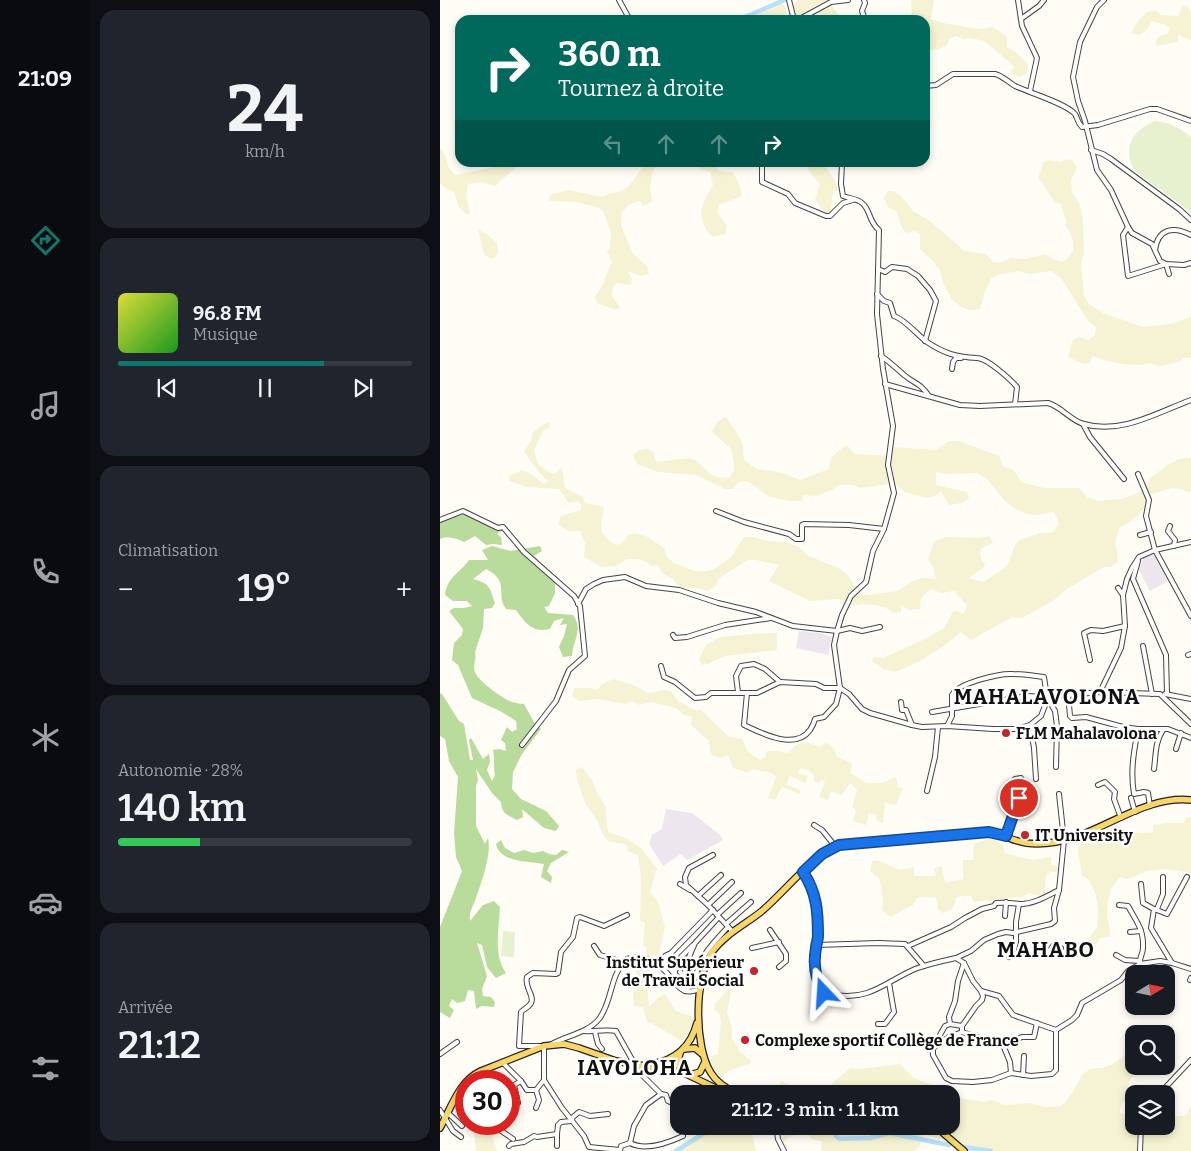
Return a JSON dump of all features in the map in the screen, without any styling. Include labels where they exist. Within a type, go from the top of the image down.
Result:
[{"type":"main road","points":[[440,1128],[462,1087],[470,1077],[502,1062],[547,1045],[568,1045],[616,1060],[685,1074],[694,1075],[700,1072],[704,1066],[699,1018],[701,988],[703,971],[709,957],[720,942],[762,911],[822,854],[835,846],[861,842],[989,832],[1006,836],[1019,842],[1049,843],[1064,840],[1150,806],[1173,800],[1191,800]]},
{"type":"main road","points":[[699,1018],[692,1038],[682,1051],[677,1064],[685,1074],[709,1085]]},
{"type":"main road","points":[[637,1064],[652,1064],[666,1061],[688,1048],[695,1048],[704,1057],[710,1072],[724,1085]]},
{"type":"main road","points":[[946,1135],[963,1150]]},
{"type":"street","points":[[619,0],[627,15]]},
{"type":"street","points":[[789,0],[794,15]]},
{"type":"street","points":[[806,15],[831,2],[848,0]]},
{"type":"street","points":[[863,15],[862,11],[865,3],[864,0]]},
{"type":"street","points":[[1018,0],[1022,26],[1037,58],[1030,91]]},
{"type":"street","points":[[1021,19],[1044,0]]},
{"type":"street","points":[[1104,0],[1097,7],[1080,42],[1073,77],[1078,101],[1097,170],[1110,190],[1132,233],[1152,244],[1160,261],[1166,264],[1169,274]]},
{"type":"street","points":[[930,85],[936,84],[953,74],[995,74],[1068,110],[1074,114],[1082,128],[1098,126],[1150,109],[1157,109],[1191,121]]},
{"type":"street","points":[[1091,150],[1111,159],[1191,220]]},
{"type":"street","points":[[762,167],[762,182],[788,194],[795,203],[826,216],[830,216],[844,203],[853,200]]},
{"type":"street","points":[[747,693],[744,724],[760,733],[783,740],[798,739],[810,731],[815,719],[824,717],[836,704],[840,688],[834,645],[837,631],[851,596],[866,582],[872,551],[884,529],[894,493],[888,465],[893,426],[881,356],[877,314],[879,230],[872,224],[869,214],[862,203],[843,196],[841,184],[842,167]]},
{"type":"street","points":[[1128,227],[1123,235],[1128,276],[1166,264],[1184,265],[1191,263]]},
{"type":"street","points":[[1155,250],[1156,239],[1162,233],[1175,230],[1185,231],[1191,235]]},
{"type":"street","points":[[878,269],[886,272],[892,267],[906,270],[918,276],[930,290],[936,301],[925,341]]},
{"type":"street","points":[[877,294],[884,301],[890,303],[894,316],[901,318],[912,331],[925,341],[942,349],[946,354],[959,355],[965,358]]},
{"type":"street","points":[[881,356],[921,386],[929,397]]},
{"type":"street","points":[[952,370],[953,362],[956,358],[979,357],[998,368],[1017,387],[1015,404]]},
{"type":"street","points":[[885,384],[929,397],[946,399],[960,405],[1054,404],[1083,424],[1090,437],[1124,478]]},
{"type":"street","points":[[1083,424],[1119,426],[1191,400]]},
{"type":"street","points":[[1138,474],[1149,500],[1146,516],[1155,550],[1191,616]]},
{"type":"street","points":[[440,520],[463,511],[498,528],[503,527],[524,552],[574,596],[580,606],[585,656],[569,670],[556,700],[522,745]]},
{"type":"street","points":[[716,511],[744,522],[788,534],[799,540],[802,539],[802,526],[804,524],[850,525],[884,529]]},
{"type":"street","points":[[1170,526],[1168,531],[1175,540],[1174,546]]},
{"type":"street","points":[[1140,535],[1151,532]]},
{"type":"street","points":[[1100,692],[1121,648],[1125,626],[1123,596],[1127,579],[1139,557],[1155,550],[1191,542]]},
{"type":"street","points":[[1139,557],[1133,579],[1166,655],[1167,694]]},
{"type":"street","points":[[578,604],[586,590],[594,584],[603,580],[625,577],[646,586],[679,590],[718,603],[756,612],[793,626],[837,631],[850,628],[862,631],[880,627]]},
{"type":"street","points":[[1118,588],[1123,596]]},
{"type":"street","points":[[673,635],[675,638],[687,637],[725,625],[771,618]]},
{"type":"street","points":[[1090,660],[1084,633],[1091,630],[1103,631],[1125,626]]},
{"type":"street","points":[[1143,646],[1152,694]]},
{"type":"street","points":[[738,692],[736,676],[742,666],[754,664],[764,668],[780,682]]},
{"type":"street","points":[[661,666],[664,678],[675,682],[695,698],[706,697],[711,693],[757,693],[780,682],[816,684],[824,688],[840,688],[849,694],[862,709],[922,727],[1022,728],[1030,725],[1041,716],[1047,698]]},
{"type":"street","points":[[947,726],[951,720],[952,694],[957,688],[982,679],[1012,673],[1044,677],[1047,698],[1055,712],[1057,726],[1056,767]]},
{"type":"street","points":[[932,712],[1019,696],[1047,698],[1068,694],[1100,692],[1167,694],[1191,699]]},
{"type":"street","points":[[1068,694],[1070,716],[1072,718],[1086,717],[1138,729],[1168,729],[1191,738]]},
{"type":"street","points":[[1160,694],[1191,724]]},
{"type":"street","points":[[901,702],[902,709],[907,711],[912,725]]},
{"type":"street","points":[[1183,716],[1191,717]]},
{"type":"street","points":[[1030,725],[1036,779]]},
{"type":"street","points":[[927,791],[935,757],[938,727]]},
{"type":"street","points":[[1138,729],[1132,766],[1134,794],[1148,793],[1150,806]]},
{"type":"street","points":[[1154,768],[1157,749],[1156,740],[1163,730]]},
{"type":"street","points":[[1176,749],[1181,733]]},
{"type":"street","points":[[1006,836],[1017,801],[1022,795],[1024,788],[1021,778],[1015,779],[1013,782]]},
{"type":"street","points":[[1098,785],[1105,782],[1115,792],[1114,799],[1121,818]]},
{"type":"street","points":[[818,984],[831,994],[849,997],[869,994],[924,966],[971,952],[984,940],[998,934],[1048,926],[1055,921],[1054,908],[1059,890],[1064,840],[1060,794]]},
{"type":"street","points":[[1131,798],[1135,812]]},
{"type":"street","points":[[814,825],[822,830],[835,846]]},
{"type":"street","points":[[713,855],[689,868],[685,877],[686,885],[733,932]]},
{"type":"street","points":[[803,872],[812,884],[816,898],[818,936],[815,976],[824,993],[820,1002]]},
{"type":"street","points":[[698,896],[721,875]]},
{"type":"street","points":[[1163,877],[1163,894],[1150,928],[1172,963]]},
{"type":"street","points":[[1141,884],[1143,903],[1167,914],[1186,878]]},
{"type":"street","points":[[708,905],[732,882]]},
{"type":"street","points":[[680,884],[692,891]]},
{"type":"street","points":[[908,946],[951,927],[982,909],[994,906],[996,903],[1019,904],[1033,902],[1059,890]]},
{"type":"street","points":[[681,957],[741,893]]},
{"type":"street","points":[[685,991],[696,978],[702,960],[710,947],[750,902]]},
{"type":"street","points":[[1005,916],[1006,902]]},
{"type":"street","points":[[1019,904],[1016,942],[1011,956],[1030,956],[1049,952],[1053,946],[1061,948]]},
{"type":"street","points":[[1056,1030],[1077,1015],[1082,1003],[1120,980],[1128,971],[1140,963],[1143,950],[1140,924],[1128,906],[1119,905]]},
{"type":"street","points":[[658,964],[713,910]]},
{"type":"street","points":[[627,915],[604,926],[580,917],[577,918],[573,937],[561,952],[558,972],[556,974],[533,973],[527,977],[526,983],[532,999],[531,1003],[521,1012],[519,1046],[547,1045],[593,1025],[599,1019],[608,1000],[616,972],[627,959],[637,958],[658,964],[677,986],[685,991],[690,992],[701,988]]},
{"type":"street","points":[[770,930],[786,954],[786,961],[779,967]]},
{"type":"street","points":[[1130,932],[1141,931]]},
{"type":"street","points":[[752,948],[779,942]]},
{"type":"street","points":[[680,972],[685,978],[689,957],[695,943]]},
{"type":"street","points":[[817,945],[905,944],[924,966]]},
{"type":"street","points":[[594,946],[600,956],[623,962]]},
{"type":"street","points":[[1116,955],[1125,960],[1140,963],[1160,961],[1191,969]]},
{"type":"street","points":[[956,958],[964,963],[983,996],[962,1026],[962,1032]]},
{"type":"street","points":[[950,1024],[949,1017],[956,1001],[958,981],[964,963]]},
{"type":"street","points":[[878,1024],[885,1024],[894,1012],[889,983]]},
{"type":"street","points":[[980,991],[999,996],[1013,1014],[1056,1030]]},
{"type":"street","points":[[1037,1023],[1034,1037],[1022,1037],[1002,1045],[962,1032],[949,1037],[933,1048],[933,1055],[946,1078],[960,1082],[992,1080],[1011,1073],[1046,1075],[1054,1072],[1056,1030]]},
{"type":"street","points":[[940,1035],[945,1026],[950,1024],[962,1026]]},
{"type":"street","points":[[582,1030],[595,1032],[616,1031],[637,1064],[639,1072],[661,1094],[666,1095],[670,1102]]},
{"type":"street","points":[[595,1032],[598,1044],[602,1049]]},
{"type":"street","points":[[440,1054],[457,1042]]},
{"type":"street","points":[[536,1090],[544,1080],[547,1045]]},
{"type":"street","points":[[1002,1045],[1010,1062],[1011,1073]]},
{"type":"street","points":[[1023,1075],[1024,1056]]},
{"type":"street","points":[[1168,1085],[1191,1060]]},
{"type":"street","points":[[502,1062],[521,1081],[526,1090],[536,1090]]},
{"type":"street","points":[[544,1080],[571,1121],[584,1136],[589,1147],[594,1149],[620,1150],[624,1144],[630,1143],[634,1146],[653,1148],[683,1136]]},
{"type":"street","points":[[536,1090],[539,1100],[536,1108]]},
{"type":"street","points":[[630,1143],[634,1126],[646,1105],[661,1094]]},
{"type":"street","points":[[440,1110],[455,1122]]},
{"type":"street","points":[[571,1121],[573,1116],[579,1112],[590,1116],[608,1114]]},
{"type":"street","points":[[446,1116],[453,1131],[461,1137]]},
{"type":"street","points":[[557,1146],[558,1125],[561,1122],[571,1121]]},
{"type":"street","points":[[509,1146],[524,1142],[534,1136],[557,1134]]},
{"type":"street","points":[[507,1135],[513,1139]]},
{"type":"street","points":[[777,1135],[784,1151]]},
{"type":"street","points":[[1140,1150],[1141,1135]]},
{"type":"shaded area","points":[[798,0],[828,0],[838,15],[821,15],[817,10],[808,15],[796,15],[793,6]]},
{"type":"shaded area","points":[[911,0],[934,0],[931,19],[979,29],[993,27],[1007,37],[1007,47],[1028,64],[1027,73],[1020,77],[1011,75],[1011,70],[1015,67],[984,41],[971,38],[964,39],[956,36],[949,39],[947,45],[937,50],[930,49],[930,15],[912,15]]},
{"type":"shaded area","points":[[783,4],[787,13],[783,15],[755,15]]},
{"type":"shaded area","points":[[1183,5],[1187,6],[1191,12],[1191,40],[1178,35],[1178,42],[1156,46],[1159,36],[1167,34],[1170,28],[1152,21],[1146,31],[1138,35],[1131,33],[1138,21],[1147,12],[1155,10],[1161,15],[1178,16]]},
{"type":"shaded area","points":[[440,148],[445,155],[449,168],[455,175],[492,167],[517,167],[495,186],[482,182],[468,184],[466,195],[470,213],[467,215],[459,207],[454,192],[440,183]]},
{"type":"shaded area","points":[[1047,160],[1060,162],[1072,160],[1077,168],[1071,180],[1072,192],[1080,205],[1083,219],[1084,254],[1081,262],[1084,296],[1089,304],[1103,313],[1143,327],[1171,324],[1191,317],[1191,358],[1183,358],[1180,362],[1160,366],[1150,363],[1140,365],[1123,364],[1093,356],[1089,363],[1084,364],[1068,357],[1073,340],[1080,337],[1088,340],[1095,335],[1096,327],[1088,321],[1062,279],[1051,271],[1029,274],[1018,271],[997,275],[991,279],[986,289],[980,309],[971,310],[963,308],[952,300],[944,285],[939,268],[920,249],[920,234],[915,231],[906,233],[901,226],[897,212],[888,207],[884,198],[888,191],[893,191],[901,196],[913,211],[927,219],[963,251],[986,254],[993,262],[999,263],[1011,258],[1026,259],[1045,254],[1062,262],[1067,259],[1073,250],[1073,241],[1069,230],[1065,226],[1066,221],[1061,204],[1054,202],[1038,178],[1043,163]]},
{"type":"shaded area","points":[[642,167],[656,167],[650,187],[652,202],[643,206],[640,201],[630,204],[622,212],[621,225],[633,254],[647,266],[649,274],[640,276],[628,271],[632,279],[631,285],[616,283],[613,287],[612,296],[620,307],[616,310],[597,303],[595,297],[612,262],[607,252],[610,247],[611,232],[603,211],[578,202],[549,201],[550,195],[568,190],[602,197],[622,191],[629,186]]},
{"type":"shaded area","points":[[698,167],[718,167],[716,169],[724,172],[733,172],[740,186],[742,196],[719,205],[718,213],[727,226],[725,234],[713,237],[703,223],[701,211],[713,185],[710,172]]},
{"type":"shaded area","points":[[808,167],[826,167],[835,180],[839,191],[833,191],[831,210],[827,213],[815,199],[820,184],[811,174]]},
{"type":"shaded area","points":[[478,229],[497,243],[498,252],[495,258],[490,259],[484,254]]},
{"type":"shaded area","points":[[726,417],[743,446],[744,460],[757,469],[783,473],[800,480],[829,469],[831,458],[847,445],[854,454],[891,456],[892,447],[936,450],[949,441],[959,441],[999,456],[1003,466],[1014,470],[1021,482],[1044,488],[1079,488],[1087,497],[1097,501],[1121,499],[1138,493],[1147,486],[1149,479],[1166,466],[1179,459],[1191,458],[1191,491],[1172,488],[1152,494],[1144,509],[1131,521],[1119,528],[1115,543],[1118,562],[1110,567],[1104,567],[1067,589],[1053,601],[1022,618],[1012,617],[971,640],[961,632],[922,660],[896,672],[884,669],[872,661],[874,657],[884,658],[929,637],[944,628],[954,610],[964,614],[967,606],[954,591],[941,593],[931,589],[921,598],[920,609],[909,610],[901,605],[901,612],[894,613],[886,608],[875,605],[862,604],[853,606],[838,599],[810,601],[769,581],[779,565],[756,560],[748,560],[741,564],[718,579],[716,586],[708,591],[696,588],[680,589],[673,579],[662,573],[658,565],[651,566],[638,559],[627,559],[616,566],[602,567],[584,557],[585,543],[580,531],[568,531],[558,524],[561,516],[581,510],[581,504],[577,501],[569,503],[559,489],[526,487],[509,481],[509,476],[522,470],[544,484],[549,481],[544,478],[524,451],[531,441],[533,432],[550,422],[549,428],[543,431],[534,450],[538,464],[555,474],[562,467],[565,488],[583,497],[585,503],[604,507],[601,524],[602,533],[612,543],[618,545],[628,535],[635,533],[648,537],[664,548],[667,557],[674,563],[698,572],[713,570],[731,557],[744,537],[789,543],[799,547],[807,555],[840,569],[848,575],[859,593],[869,595],[897,591],[913,581],[923,578],[936,579],[933,567],[928,559],[934,542],[945,537],[978,538],[990,536],[993,543],[981,549],[980,552],[981,559],[985,564],[984,567],[969,578],[984,582],[1007,566],[1015,545],[1019,540],[1040,533],[1051,533],[1059,523],[1054,512],[1036,515],[1026,514],[1014,508],[1005,501],[987,479],[977,473],[946,474],[936,472],[936,485],[967,492],[969,499],[962,503],[949,505],[941,491],[935,496],[927,498],[905,492],[895,483],[860,488],[853,485],[839,485],[816,496],[803,495],[802,501],[790,501],[770,497],[747,481],[739,482],[733,489],[725,489],[696,475],[658,472],[637,464],[633,455],[639,450],[648,449],[654,452],[656,462],[689,458],[698,462],[710,474],[720,478],[730,477],[734,471],[731,449],[712,432],[717,422]]},
{"type":"shaded area","points":[[1156,554],[1170,580],[1150,591],[1139,570],[1143,558]]},
{"type":"shaded area","points":[[799,631],[820,633],[832,637],[828,655],[796,648]]},
{"type":"shaded area","points":[[777,633],[777,650],[725,656],[702,665],[699,659],[707,644],[721,637]]},
{"type":"shaded area","points":[[613,679],[633,685],[648,693],[664,690],[671,691],[678,701],[695,710],[701,710],[729,737],[742,739],[747,751],[760,760],[765,757],[767,751],[788,753],[798,743],[808,743],[821,747],[822,744],[828,743],[835,750],[836,756],[852,764],[850,773],[867,783],[883,783],[896,777],[898,787],[903,788],[896,805],[885,803],[883,823],[876,820],[877,815],[869,813],[866,825],[853,821],[856,810],[852,807],[857,790],[850,783],[842,795],[831,791],[828,800],[819,797],[825,781],[821,780],[819,783],[814,781],[814,776],[808,770],[800,768],[798,773],[808,776],[805,783],[790,776],[786,784],[800,790],[800,794],[782,787],[775,800],[768,798],[776,777],[771,773],[752,769],[749,773],[733,768],[728,755],[720,758],[712,755],[709,741],[691,725],[692,716],[684,715],[676,708],[651,702],[639,705],[632,701],[626,704],[597,699],[579,701],[572,696],[574,688],[597,690],[602,684]]},
{"type":"shaded area","points":[[582,767],[592,780],[598,795],[605,805],[608,832],[626,838],[641,848],[657,868],[650,892],[658,902],[665,927],[659,954],[652,961],[647,985],[649,1007],[665,994],[676,1011],[694,1017],[689,1032],[682,1041],[651,1023],[648,1024],[643,1007],[634,1006],[633,992],[638,989],[639,985],[639,979],[635,970],[644,959],[647,947],[643,946],[645,922],[640,921],[641,877],[638,855],[628,851],[626,844],[609,842],[602,833],[597,820],[586,805],[577,780],[576,769]]},
{"type":"shaded area","points":[[666,809],[692,813],[719,834],[723,840],[687,860],[681,854],[663,866],[649,844],[652,835],[662,829]]},
{"type":"shaded area","points":[[1191,817],[1191,873],[1166,869],[1147,871],[1127,879],[1120,877],[1111,889],[1108,900],[1107,916],[1110,937],[1100,938],[1091,951],[1084,956],[1080,953],[1081,942],[1089,938],[1097,928],[1098,911],[1096,895],[1089,880],[1082,875],[1079,846],[1084,843],[1095,844],[1120,833],[1133,831],[1140,833],[1153,832],[1153,825],[1184,823],[1186,818]]},
{"type":"shaded area","points":[[990,838],[1002,844],[1005,853],[1033,860],[1051,857],[1051,865],[1058,866],[1059,870],[1057,872],[1050,872],[1046,876],[1045,891],[1047,894],[1042,896],[1029,893],[1021,897],[974,902],[971,896],[960,896],[956,898],[951,910],[942,913],[938,909],[936,898],[921,897],[917,898],[913,905],[890,917],[882,910],[883,897],[879,878],[870,871],[873,860],[900,870],[914,867],[914,876],[936,876],[934,868],[942,866],[945,883],[963,879],[963,860],[973,860],[974,844]]},
{"type":"shaded area","points":[[731,986],[735,988],[731,992],[727,1013],[732,1027],[732,1038],[740,1052],[752,1062],[728,1071],[721,1077],[712,1066],[711,1056],[718,1054],[721,1021],[719,1013],[714,1010],[715,1004]]},
{"type":"shaded area","points":[[1125,1055],[1125,1075],[1133,1075],[1129,1085],[1125,1085],[1125,1101],[1119,1113],[1125,1115],[1125,1135],[1175,1135],[1175,1117],[1187,1115],[1191,1103],[1191,1151],[968,1151],[949,1135],[960,1135],[960,1098],[984,1102],[993,1100],[1004,1105],[1030,1103],[1045,1107],[1061,1106],[1073,1092],[1082,1075],[1090,1069],[1103,1068],[1113,1064]]},
{"type":"shaded area","points":[[900,1064],[914,1078],[933,1085],[831,1085],[850,1068],[860,1069]]},
{"type":"shaded area","points":[[781,1081],[790,1085],[780,1085]]},
{"type":"shaded area","points":[[474,1135],[492,1135],[497,1151],[476,1151]]},
{"type":"shaded area","points":[[699,1135],[752,1135],[756,1151],[672,1151],[688,1140]]},
{"type":"shaded area","points":[[780,1135],[796,1135],[789,1137],[784,1142]]},
{"type":"shaded area","points":[[809,1135],[923,1135],[920,1145],[914,1151],[821,1151],[822,1142],[812,1139]]},
{"type":"shaded area","points":[[926,1135],[943,1135],[951,1142]]},
{"type":"green space","points":[[1155,121],[1174,126],[1191,137],[1191,212],[1137,173],[1132,165],[1129,157],[1131,142],[1140,130]]},
{"type":"green space","points":[[465,514],[492,523],[503,530],[497,534],[501,537],[502,545],[486,545],[475,536],[464,542],[449,537],[440,539],[440,523]]},
{"type":"green space","points":[[492,546],[511,551],[540,546],[542,551],[534,556],[555,576],[555,593],[549,606],[544,607],[548,613],[573,615],[578,625],[578,630],[572,656],[563,657],[559,647],[567,624],[560,625],[564,618],[554,621],[550,629],[538,630],[526,623],[516,610],[506,609],[503,604],[500,583],[494,574],[486,569],[473,579],[488,587],[495,603],[492,608],[484,609],[483,628],[475,652],[475,672],[486,685],[503,697],[512,702],[524,704],[534,722],[541,729],[522,754],[513,772],[512,789],[521,799],[546,811],[559,826],[556,831],[544,828],[522,809],[523,817],[517,820],[508,815],[503,811],[501,802],[492,793],[476,769],[478,780],[476,786],[476,826],[485,844],[488,838],[489,852],[470,921],[483,905],[494,901],[500,907],[498,950],[499,958],[506,973],[496,978],[487,967],[482,945],[477,943],[487,976],[482,989],[483,996],[491,997],[495,1002],[494,1007],[482,1006],[476,1009],[474,991],[468,990],[465,1001],[457,1003],[452,999],[449,1006],[454,1010],[450,1018],[440,1012],[440,927],[462,871],[456,857],[454,833],[458,777],[449,761],[445,739],[440,736],[440,693],[459,721],[464,724],[470,760],[473,760],[469,740],[471,738],[483,759],[489,754],[490,762],[487,770],[492,781],[495,775],[493,750],[506,751],[505,743],[501,740],[507,727],[512,732],[517,729],[516,721],[472,698],[458,665],[452,660],[454,643],[462,635],[463,629],[449,611],[454,608],[472,606],[467,601],[453,601],[445,595],[448,584],[469,560],[488,560],[482,550]]},
{"type":"green space","points":[[501,840],[505,848],[514,853],[524,850],[533,853],[543,851],[556,855],[562,850],[569,852],[551,863],[547,871],[552,877],[551,883],[541,877],[544,864],[516,860],[503,855],[496,844]]},
{"type":"green space","points":[[503,931],[515,932],[514,957],[501,956]]},
{"type":"waterway","points":[[750,15],[785,0]]},
{"type":"waterway","points":[[676,1151],[701,1135]]},
{"type":"waterway","points":[[836,1135],[839,1139],[870,1138],[881,1135]]},
{"type":"waterway","points":[[899,1135],[949,1145]]},
{"type":"waterway","points":[[963,1147],[991,1151]]},
{"type":"place","name":"FLM Mahalavolona","points":[[1006,733]]},
{"type":"place","name":"IT University","points":[[1025,835]]},
{"type":"place","name":"Institut Supérieur de Travail Social","points":[[754,971]]},
{"type":"place","name":"Complexe sportif Collège de France","points":[[745,1040]]},
{"type":"district","name":"MAHALAVOLONA","points":[[1047,697]]},
{"type":"district","name":"MAHABO","points":[[1046,950]]},
{"type":"district","name":"IAVOLOHA","points":[[635,1068]]},
{"type":"route","points":[[824,993],[815,976],[818,936],[816,898],[812,884],[803,872],[822,854],[839,845],[989,832],[1006,836],[1019,798]]}]
